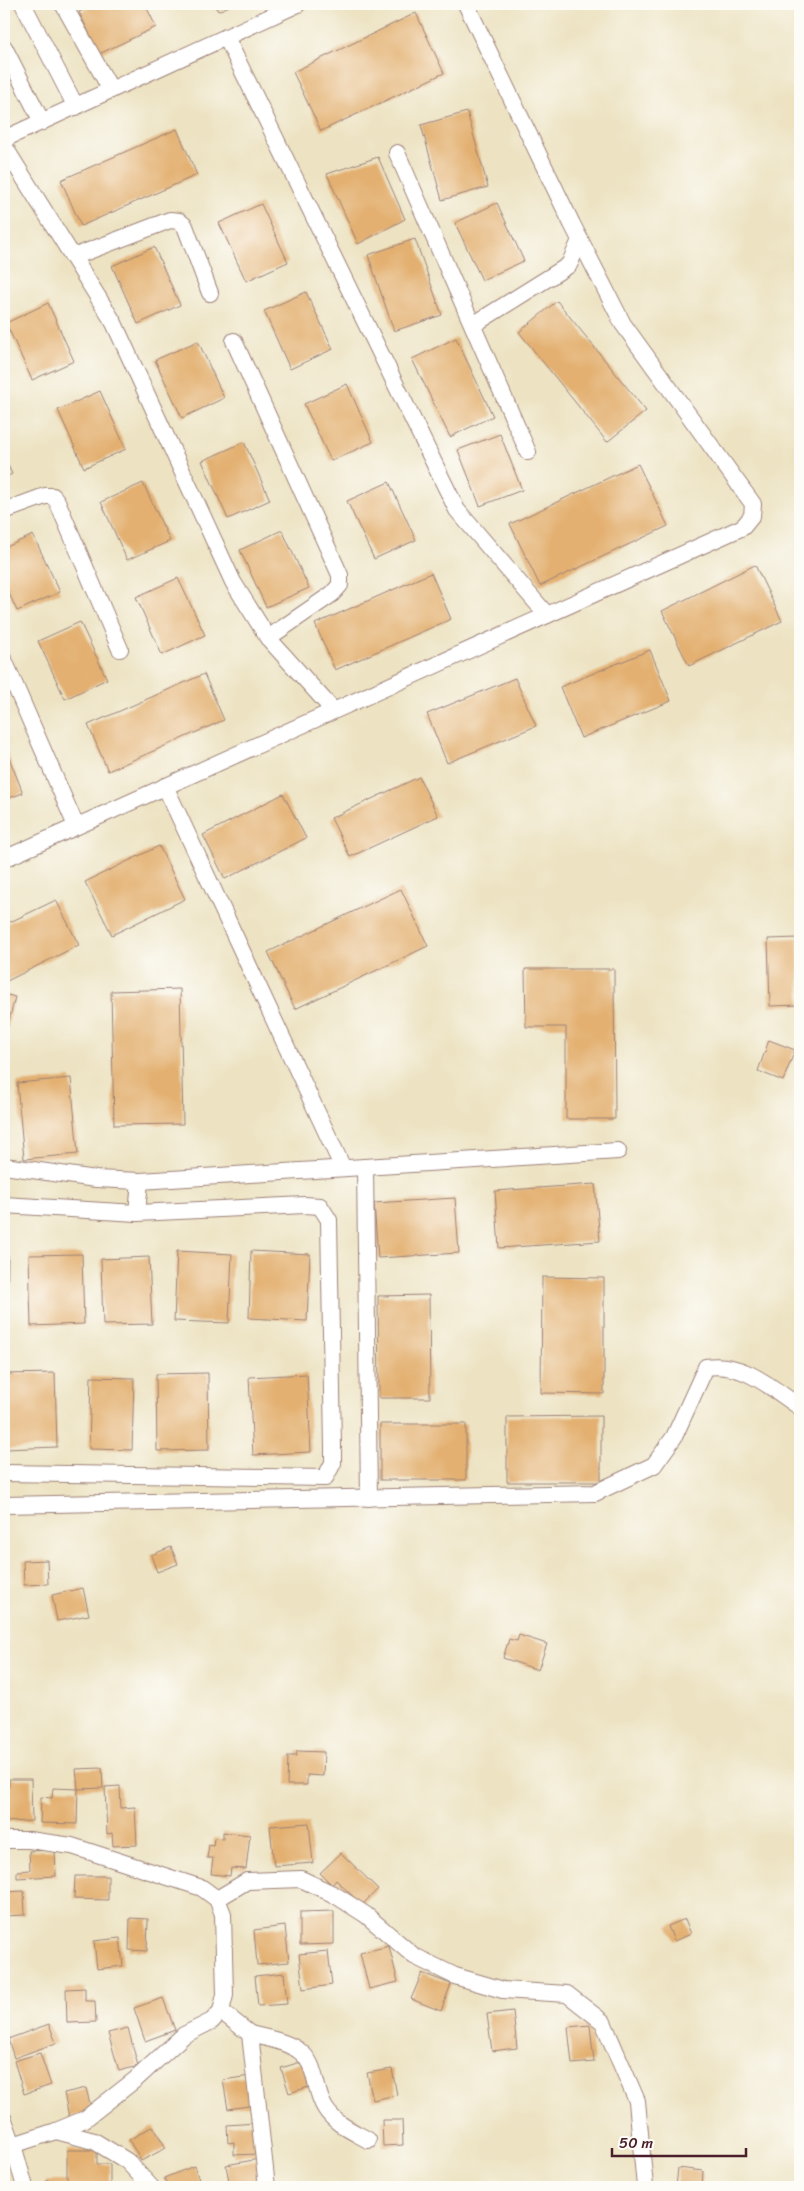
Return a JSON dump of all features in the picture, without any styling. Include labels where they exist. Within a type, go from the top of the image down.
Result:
[{"type":"street","points":[[23,4],[76,107]]},
{"type":"street","points":[[63,4],[111,90]]},
{"type":"street","points":[[4,139],[298,4]]},
{"type":"street","points":[[4,859],[743,527],[752,516],[753,504],[623,324],[580,240],[466,4]]},
{"type":"street","points":[[226,37],[457,510],[547,615]]},
{"type":"street","points":[[4,47],[42,122]]},
{"type":"street","points":[[4,146],[114,323],[233,582],[268,638],[333,710]]},
{"type":"street","points":[[397,153],[528,452]]},
{"type":"street","points":[[73,257],[170,220],[179,221],[185,226],[210,293]]},
{"type":"street","points":[[473,325],[570,264],[580,240]]},
{"type":"street","points":[[234,341],[340,575],[340,585],[332,594],[268,638]]},
{"type":"street","points":[[4,511],[45,496],[53,496],[57,501],[120,649]]},
{"type":"street","points":[[4,660],[76,826]]},
{"type":"street","points":[[165,786],[343,1168]]},
{"type":"street","points":[[4,1166],[96,1179],[140,1181],[618,1151]]},
{"type":"street","points":[[365,1167],[368,1498]]},
{"type":"street","points":[[137,1213],[140,1181]]},
{"type":"street","points":[[4,1204],[137,1213],[305,1205],[320,1206],[329,1220],[333,1463],[325,1478],[4,1473]]},
{"type":"street","points":[[4,1505],[594,1493],[654,1465],[674,1437],[706,1367],[719,1365],[748,1372],[800,1407]]},
{"type":"street","points":[[4,1840],[29,1840],[72,1846],[202,1888],[217,1900],[223,1914],[225,1995],[221,2011],[212,2021],[184,2035],[136,2079],[85,2119],[56,2131],[12,2144]]},
{"type":"street","points":[[217,1900],[247,1881],[301,1879],[335,1895],[366,1915],[414,1956],[455,1976],[503,1990],[567,1994],[603,2022],[637,2101],[645,2187]]},
{"type":"street","points":[[221,2011],[250,2034],[289,2045],[303,2054],[312,2066],[319,2094],[326,2109],[338,2123],[368,2140]]},
{"type":"street","points":[[250,2034],[267,2187]]},
{"type":"street","points":[[4,2120],[25,2187]]},
{"type":"street","points":[[56,2131],[94,2141],[127,2162],[152,2187]]},
{"type":"building","points":[[97,4],[145,4],[156,27],[99,54],[79,12]]},
{"type":"building","points":[[214,4],[234,4],[218,11]]},
{"type":"building","points":[[416,13],[444,73],[321,131],[293,72]]},
{"type":"building","points":[[467,112],[488,187],[442,200],[421,125]]},
{"type":"building","points":[[177,129],[197,175],[81,226],[61,180]]},
{"type":"building","points":[[378,157],[405,219],[358,244],[327,174]]},
{"type":"building","points":[[497,203],[524,261],[482,280],[455,223]]},
{"type":"building","points":[[261,204],[288,262],[246,281],[219,223]]},
{"type":"building","points":[[415,239],[442,315],[394,331],[368,255]]},
{"type":"building","points":[[154,247],[180,305],[138,324],[112,266]]},
{"type":"building","points":[[306,292],[333,349],[290,369],[264,311]]},
{"type":"building","points":[[557,301],[646,411],[607,442],[519,332]]},
{"type":"building","points":[[48,303],[74,361],[32,380],[6,323]]},
{"type":"building","points":[[456,338],[493,416],[450,437],[412,359]]},
{"type":"building","points":[[198,341],[224,398],[182,418],[155,360]]},
{"type":"building","points":[[347,384],[373,442],[331,461],[304,404]]},
{"type":"building","points":[[100,391],[126,449],[84,468],[58,410]]},
{"type":"building","points":[[500,434],[522,490],[480,506],[458,450]]},
{"type":"building","points":[[244,442],[270,500],[228,519],[202,461]]},
{"type":"building","points":[[4,457],[12,474],[4,478]]},
{"type":"building","points":[[638,464],[668,526],[540,586],[510,524]]},
{"type":"building","points":[[389,482],[416,540],[374,559],[347,501]]},
{"type":"building","points":[[143,483],[170,541],[127,560],[101,502]]},
{"type":"building","points":[[282,530],[309,588],[266,607],[240,550]]},
{"type":"building","points":[[33,535],[60,592],[17,611],[4,582],[4,548]]},
{"type":"building","points":[[755,565],[782,621],[689,666],[662,611]]},
{"type":"building","points":[[431,573],[451,619],[335,670],[315,624]]},
{"type":"building","points":[[178,578],[205,635],[162,655],[136,597]]},
{"type":"building","points":[[80,622],[107,679],[65,699],[38,641]]},
{"type":"building","points":[[650,650],[671,701],[581,738],[560,687]]},
{"type":"building","points":[[204,674],[224,720],[108,771],[88,725]]},
{"type":"building","points":[[515,678],[536,726],[447,763],[427,714]]},
{"type":"building","points":[[4,745],[23,793],[4,800]]},
{"type":"building","points":[[419,777],[438,816],[350,857],[331,818]]},
{"type":"building","points":[[283,794],[306,838],[225,879],[203,835]]},
{"type":"building","points":[[159,846],[185,899],[112,935],[85,882]]},
{"type":"building","points":[[401,889],[428,946],[295,1009],[268,952]]},
{"type":"building","points":[[56,900],[79,945],[7,981],[4,975],[4,925]]},
{"type":"building","points":[[798,938],[800,1005],[770,1006],[768,939]]},
{"type":"building","points":[[525,969],[614,969],[615,1119],[566,1119],[566,1027],[526,1027]]},
{"type":"building","points":[[180,989],[183,1124],[114,1125],[111,991]]},
{"type":"building","points":[[4,994],[15,997],[4,1041]]},
{"type":"building","points":[[769,1040],[795,1050],[783,1081],[758,1071]]},
{"type":"building","points":[[71,1078],[78,1154],[24,1159],[17,1083]]},
{"type":"building","points":[[595,1184],[600,1241],[499,1248],[495,1191]]},
{"type":"building","points":[[455,1198],[459,1253],[378,1258],[374,1203]]},
{"type":"building","points":[[177,1251],[232,1254],[229,1323],[174,1321]]},
{"type":"building","points":[[251,1251],[310,1254],[307,1321],[249,1318]]},
{"type":"building","points":[[4,1254],[8,1255],[7,1315],[4,1315]]},
{"type":"building","points":[[82,1254],[84,1324],[31,1326],[29,1255]]},
{"type":"building","points":[[149,1257],[152,1324],[103,1325],[101,1259]]},
{"type":"building","points":[[542,1277],[604,1278],[604,1394],[541,1393]]},
{"type":"building","points":[[429,1295],[430,1398],[379,1398],[378,1296]]},
{"type":"building","points":[[55,1373],[57,1447],[5,1449],[4,1374]]},
{"type":"building","points":[[208,1373],[209,1450],[157,1451],[156,1374]]},
{"type":"building","points":[[307,1374],[311,1452],[253,1455],[249,1377]]},
{"type":"building","points":[[91,1377],[134,1378],[132,1450],[89,1449]]},
{"type":"building","points":[[601,1416],[601,1482],[507,1482],[507,1417]]},
{"type":"building","points":[[380,1424],[466,1424],[466,1480],[380,1480]]},
{"type":"building","points":[[171,1547],[178,1564],[157,1572],[151,1555]]},
{"type":"building","points":[[47,1560],[48,1584],[24,1585],[23,1561]]},
{"type":"building","points":[[83,1588],[89,1615],[57,1621],[52,1595]]},
{"type":"building","points":[[519,1635],[547,1644],[538,1670],[503,1658],[509,1639],[517,1641]]},
{"type":"building","points":[[297,1751],[324,1752],[323,1776],[307,1775],[307,1785],[287,1785],[288,1756],[296,1756]]},
{"type":"building","points":[[102,1768],[103,1788],[78,1789],[76,1769]]},
{"type":"building","points":[[9,1779],[31,1779],[32,1821],[4,1822],[4,1787],[9,1787]]},
{"type":"building","points":[[120,1786],[121,1808],[135,1807],[137,1845],[113,1846],[112,1833],[107,1834],[105,1787]]},
{"type":"building","points":[[53,1788],[78,1789],[77,1824],[40,1823],[41,1797],[52,1798]]},
{"type":"building","points":[[309,1823],[313,1863],[274,1866],[270,1826]]},
{"type":"building","points":[[223,1832],[250,1835],[246,1869],[231,1868],[230,1876],[211,1874],[213,1858],[207,1858],[209,1845],[213,1846],[214,1838],[223,1839]]},
{"type":"building","points":[[55,1850],[56,1876],[17,1878],[17,1871],[30,1870],[29,1851]]},
{"type":"building","points":[[341,1853],[378,1889],[362,1905],[336,1880],[332,1885],[320,1873]]},
{"type":"building","points":[[75,1876],[108,1876],[108,1900],[74,1899]]},
{"type":"building","points":[[24,1891],[25,1915],[4,1916],[4,1892]]},
{"type":"building","points":[[334,1911],[334,1944],[300,1945],[300,1912]]},
{"type":"building","points":[[130,1918],[148,1919],[147,1951],[129,1950]]},
{"type":"building","points":[[685,1919],[691,1934],[674,1941],[668,1926]]},
{"type":"building","points":[[285,1926],[289,1962],[257,1965],[254,1930]]},
{"type":"building","points":[[120,1938],[123,1966],[97,1969],[94,1941]]},
{"type":"building","points":[[389,1946],[398,1982],[369,1989],[360,1953]]},
{"type":"building","points":[[328,1951],[332,1985],[303,1989],[299,1954]]},
{"type":"building","points":[[284,1973],[287,2004],[258,2006],[255,1976]]},
{"type":"building","points":[[422,1973],[451,1984],[441,2011],[411,1999]]},
{"type":"building","points":[[85,1988],[85,2001],[95,2001],[96,2022],[67,2023],[66,1989]]},
{"type":"building","points":[[163,1998],[175,2030],[145,2041],[134,2008]]},
{"type":"building","points":[[513,2011],[517,2048],[492,2051],[487,2014]]},
{"type":"building","points":[[49,2024],[56,2043],[14,2058],[8,2039]]},
{"type":"building","points":[[590,2025],[594,2062],[572,2064],[568,2027]]},
{"type":"building","points":[[128,2028],[138,2066],[119,2071],[108,2033]]},
{"type":"building","points":[[40,2053],[51,2085],[24,2094],[14,2061]]},
{"type":"building","points":[[304,2061],[312,2086],[289,2093],[281,2068]]},
{"type":"building","points":[[392,2069],[397,2095],[373,2100],[367,2073]]},
{"type":"building","points":[[250,2076],[255,2105],[228,2109],[223,2080]]},
{"type":"building","points":[[86,2088],[92,2112],[69,2117],[64,2093]]},
{"type":"building","points":[[382,2120],[402,2120],[403,2145],[383,2146]]},
{"type":"building","points":[[256,2123],[257,2154],[234,2155],[234,2142],[228,2143],[227,2125]]},
{"type":"building","points":[[153,2126],[166,2148],[141,2161],[129,2140]]},
{"type":"building","points":[[67,2150],[97,2150],[97,2164],[110,2164],[110,2187],[46,2187],[46,2181],[67,2181]]},
{"type":"building","points":[[259,2159],[264,2187],[251,2187],[250,2185],[230,2187],[226,2165]]},
{"type":"building","points":[[194,2166],[202,2187],[168,2187],[164,2178]]},
{"type":"building","points":[[678,2168],[703,2171],[702,2187],[676,2187]]}]
